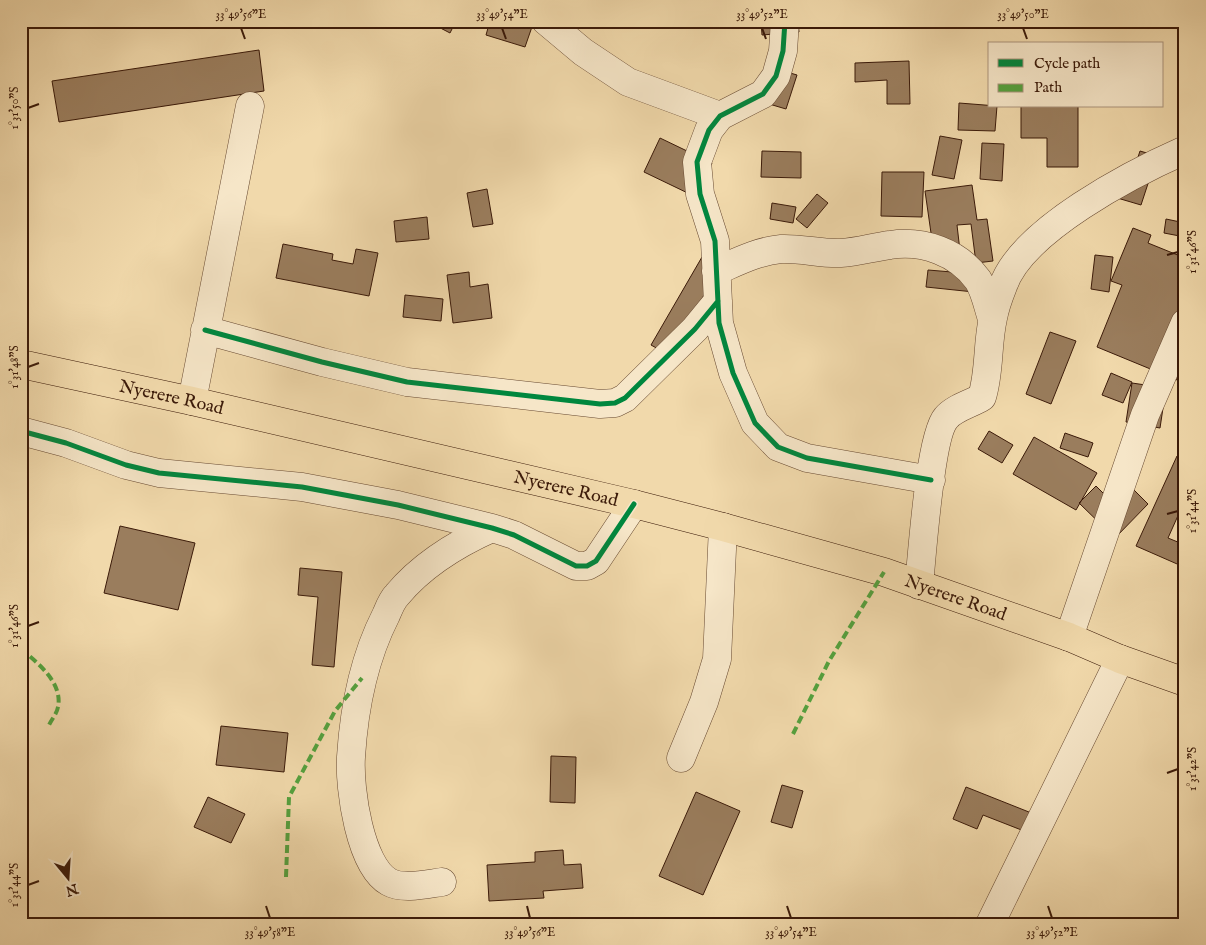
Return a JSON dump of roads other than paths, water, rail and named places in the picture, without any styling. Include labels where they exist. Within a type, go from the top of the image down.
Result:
[{"type":"main road","name":"Nyerere Road","points":[[21,364],[192,401],[634,504],[723,527],[884,572],[1069,637],[1120,659],[1185,682]]},
{"type":"street","points":[[546,21],[583,52],[628,82],[720,116]]},
{"type":"street","points":[[785,21],[783,51],[776,76],[763,94],[720,116],[709,130],[697,162],[700,194],[715,241],[719,323],[733,373],[754,423],[778,447],[806,458],[930,480]]},
{"type":"street","points":[[192,401],[250,106]]},
{"type":"street","points":[[919,585],[930,480],[939,432],[944,420],[950,414],[982,397],[988,370],[992,319],[1004,282],[1027,248],[1057,222],[1086,202],[1185,150]]},
{"type":"street","points":[[716,271],[762,252],[775,250],[832,253],[870,250],[891,245],[921,244],[946,252],[972,273],[978,281],[992,319]]},
{"type":"street","points":[[205,330],[322,362],[407,382],[600,404],[615,403],[626,398],[695,329],[718,301]]},
{"type":"street","points":[[1069,637],[1145,415],[1185,323]]},
{"type":"street","points":[[21,432],[66,443],[126,465],[159,473],[302,487],[398,505],[514,535],[576,566],[587,566],[596,561],[634,504]]},
{"type":"street","points":[[681,758],[704,702],[717,659],[723,527]]},
{"type":"street","points":[[442,882],[415,886],[391,883],[378,874],[369,861],[361,837],[350,758],[362,678],[379,629],[396,596],[426,567],[450,548],[492,528]]},
{"type":"street","points":[[990,924],[1120,659]]}]
